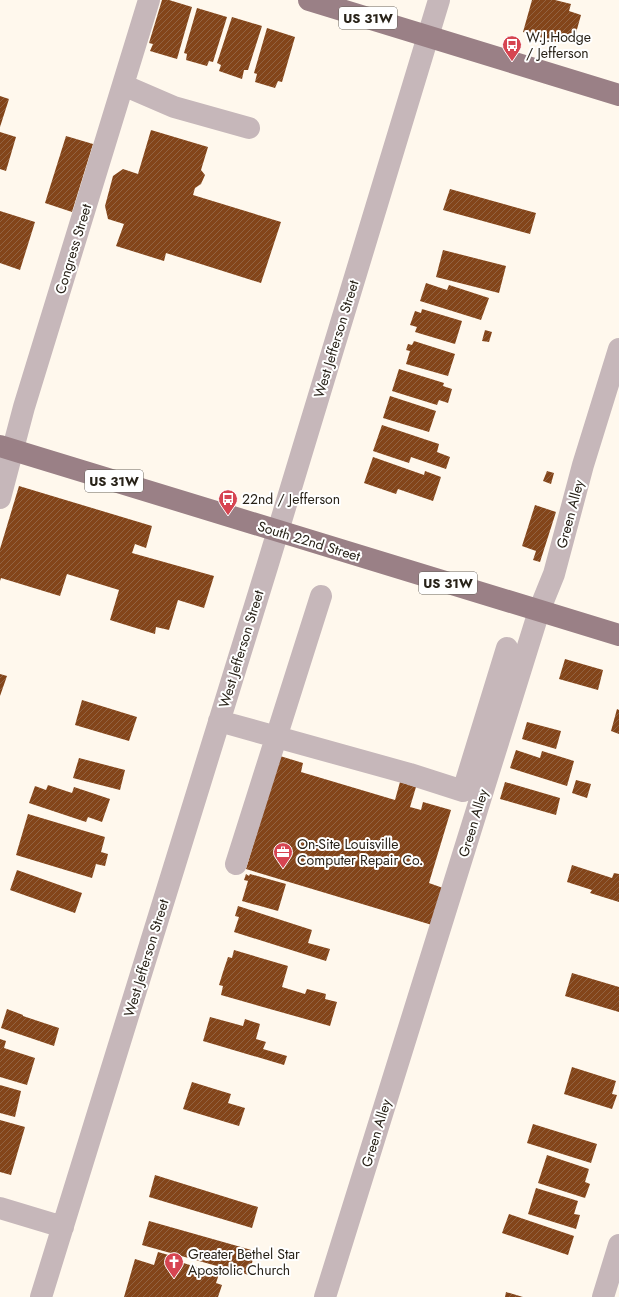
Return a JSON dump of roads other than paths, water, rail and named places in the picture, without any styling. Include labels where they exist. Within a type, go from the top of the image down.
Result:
[{"type":"main road","name":"US 31W","points":[[309,0],[619,95]]},
{"type":"main road","name":"South 22nd Street","points":[[6,448],[619,635]]},
{"type":"street","name":"Congress Street","points":[[0,498],[6,448],[24,407],[150,0]]},
{"type":"street","name":"West Jefferson Street","points":[[41,1297],[439,0]]},
{"type":"street","points":[[123,85],[174,107],[249,128]]},
{"type":"street","name":"Green Alley","points":[[325,1297],[539,611],[554,574],[583,465],[619,350]]},
{"type":"street","points":[[236,864],[320,596]]},
{"type":"street","points":[[219,721],[410,774],[463,791],[507,648]]},
{"type":"street","points":[[0,1208],[63,1227]]},
{"type":"street","points":[[603,1297],[619,1245]]},
{"type":"place","name":"W.J.Hodge / Jefferson","points":[[512,62]]},
{"type":"place","name":"22nd / Jefferson","points":[[228,516]]},
{"type":"place","name":"On-Site Louisville Computer Repair Co.","points":[[283,869]]},
{"type":"place","name":"Greater Bethel Star Apostolic Church","points":[[174,1279]]}]
